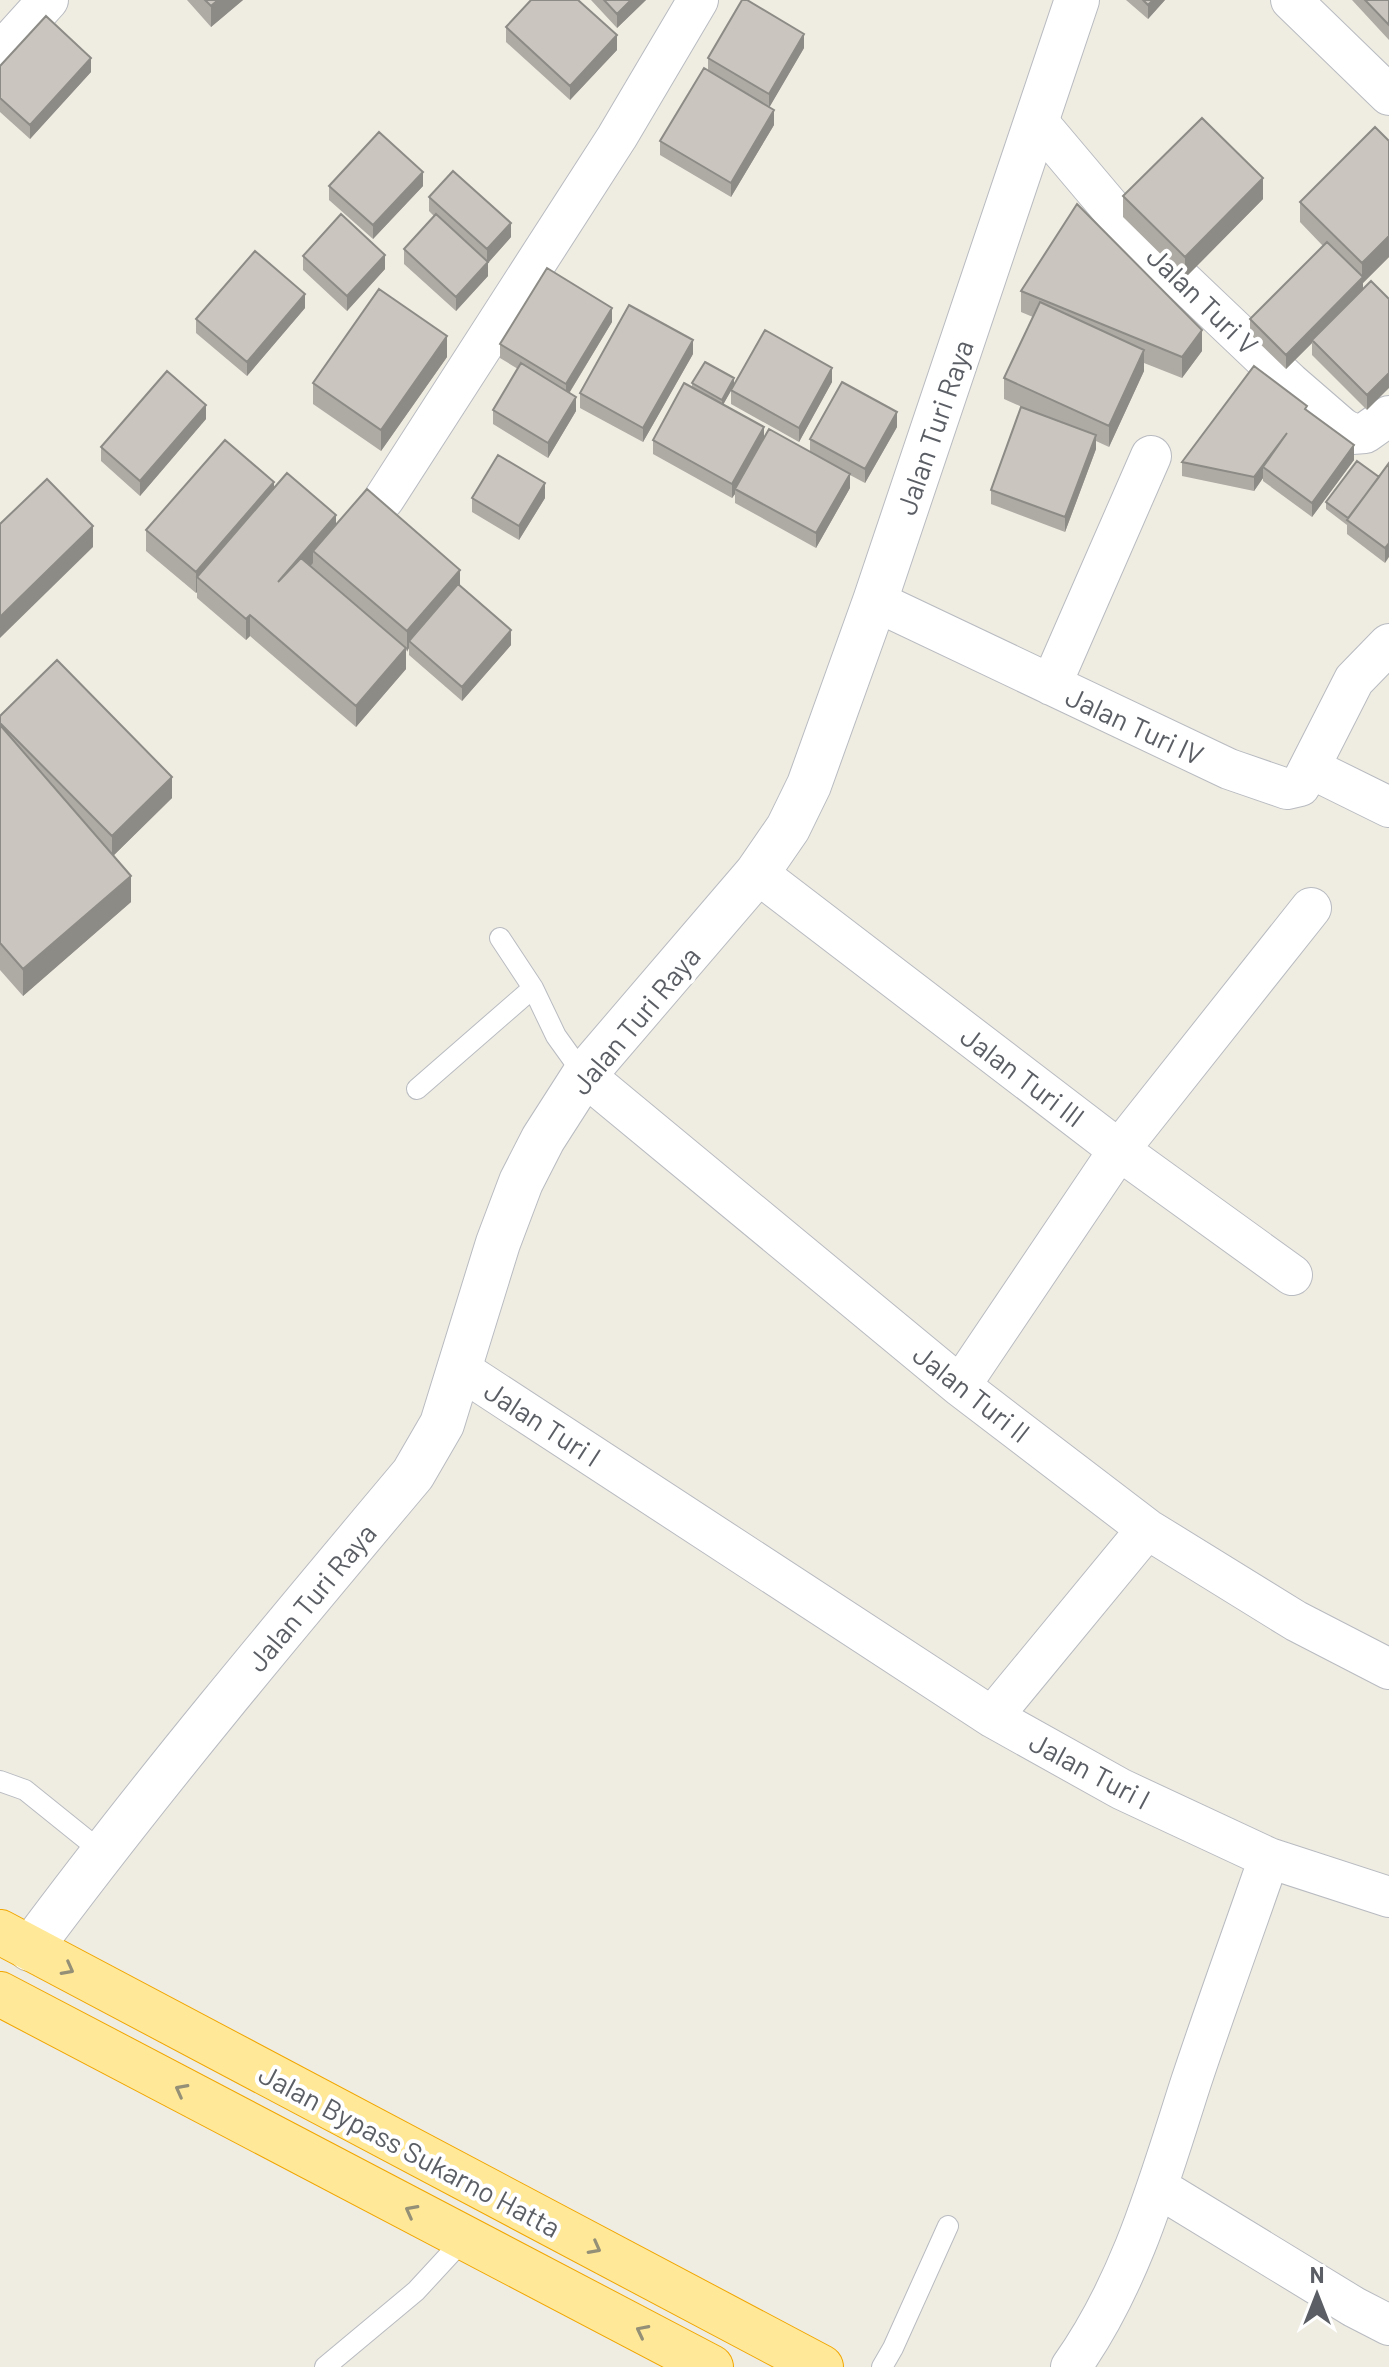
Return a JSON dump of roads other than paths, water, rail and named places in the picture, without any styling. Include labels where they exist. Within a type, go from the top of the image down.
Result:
[{"type":"highway","name":"Jalan Bypass Sukarno Hatta","points":[[15,1940],[821,2367]]},
{"type":"highway","name":"Jalan Bypass Sukarno Hatta","points":[[0,1994],[711,2367]]},
{"type":"street","points":[[0,53],[48,0]]},
{"type":"street","points":[[384,499],[617,137],[698,0]]},
{"type":"street","name":"Jalan Turi Raya","points":[[15,1940],[102,1852],[413,1474],[442,1424],[521,1182],[543,1139],[584,1075],[757,873],[788,828],[809,785],[875,601],[1077,0]]},
{"type":"street","points":[[1291,0],[1389,95]]},
{"type":"street","name":"Jalan Turi V","points":[[1037,121],[1129,230],[1290,383],[1342,428],[1352,434],[1365,433],[1389,416]]},
{"type":"street","points":[[1051,685],[1151,456]]},
{"type":"street","name":"Jalan Turi IV","points":[[875,601],[1229,769],[1287,789],[1300,786],[1310,768]]},
{"type":"street","points":[[1389,644],[1354,680],[1310,768],[1389,807]]},
{"type":"street","name":"Jalan Turi III","points":[[757,873],[1119,1150],[1292,1275]]},
{"type":"street","points":[[960,1386],[1119,1150],[1311,908]]},
{"type":"street","name":"Jalan Turi II","points":[[584,1075],[960,1386],[1147,1529],[1296,1621],[1389,1669]]},
{"type":"street","name":"Jalan Turi I","points":[[458,1368],[992,1717],[1121,1789],[1269,1858],[1389,1897]]},
{"type":"street","points":[[992,1717],[1147,1529]]},
{"type":"street","points":[[1071,2367],[1091,2339],[1126,2271],[1159,2188],[1191,2082],[1269,1858]]},
{"type":"street","points":[[1159,2188],[1354,2307],[1389,2325]]},
{"type":"lane","points":[[500,938],[533,988],[556,1036],[584,1075]]},
{"type":"lane","points":[[417,1089],[533,988]]},
{"type":"lane","points":[[0,1781],[25,1790],[102,1852]]},
{"type":"lane","points":[[882,2367],[948,2226]]},
{"type":"lane","points":[[325,2367],[416,2291],[464,2239]]}]
